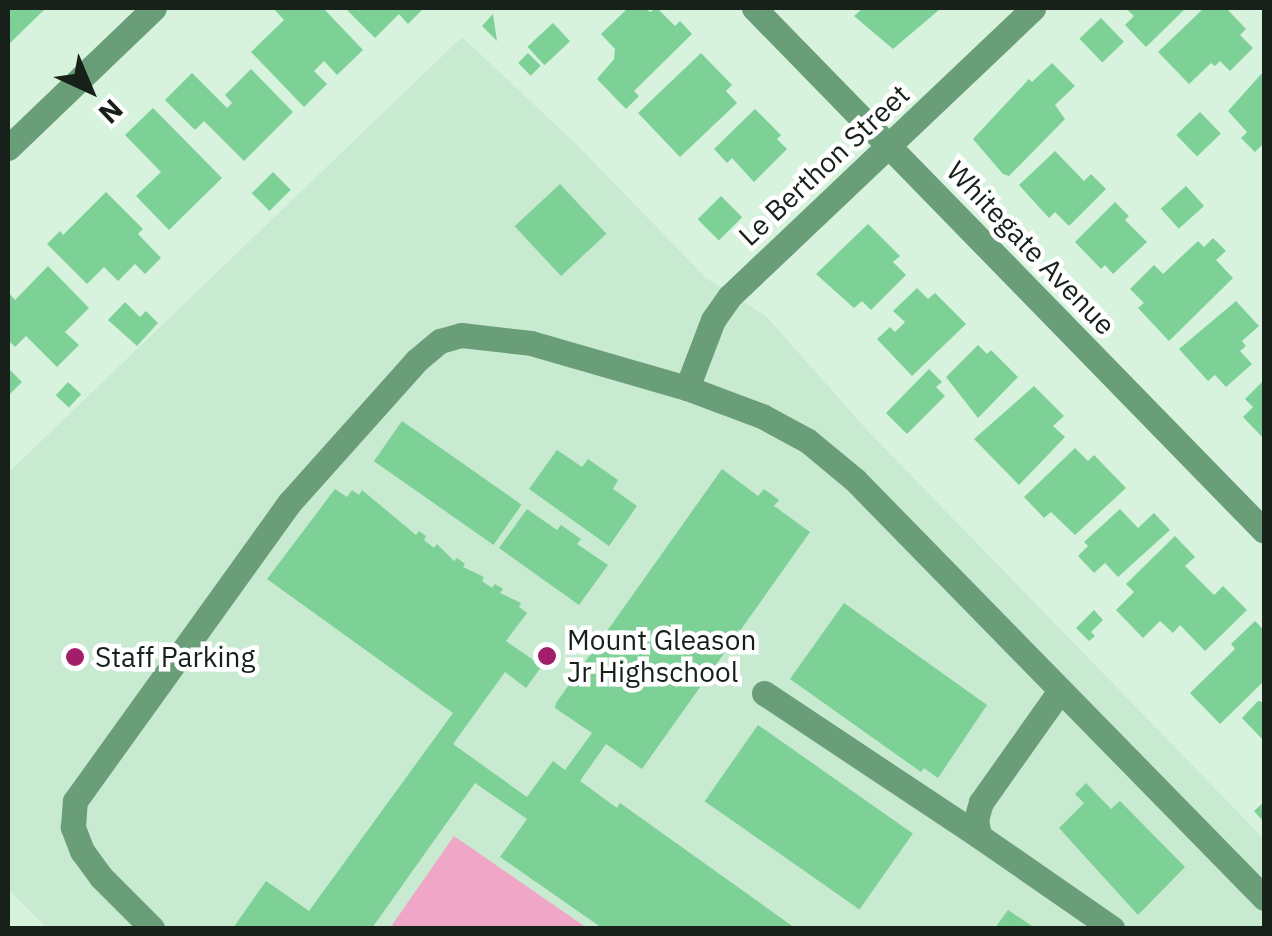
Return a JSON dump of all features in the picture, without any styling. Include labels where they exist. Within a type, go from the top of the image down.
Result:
[{"type":"street","points":[[8,148],[154,8]]},
{"type":"street","name":"Whitegate Avenue","points":[[754,8],[1264,531]]},
{"type":"street","name":"Le Berthon Street","points":[[687,388],[713,320],[730,296],[1034,8]]},
{"type":"street","points":[[152,928],[101,878],[82,851],[73,827],[75,801],[290,502],[417,360],[440,341],[484,336],[531,342],[687,388],[762,416],[831,459],[1264,898]]},
{"type":"street","points":[[764,692],[1112,928]]},
{"type":"street","points":[[980,836],[976,819],[981,802],[1059,692]]},
{"type":"shaded area","name":"Mount Gleason Jr Highschool","points":[[462,37],[577,145],[706,278],[766,316],[867,430],[1264,839],[1264,928],[47,928],[8,889],[8,473]]},
{"type":"shaded area","points":[[454,836],[587,928],[390,928]]},
{"type":"building","points":[[8,8],[46,8],[8,45]]},
{"type":"building","points":[[273,8],[323,8],[363,50],[337,75],[324,61],[314,71],[327,84],[304,107],[251,52],[284,20]]},
{"type":"building","points":[[345,8],[424,8],[408,24],[399,14],[375,38]]},
{"type":"building","points":[[628,8],[645,8],[650,12],[657,8],[675,26],[680,21],[692,34],[634,91],[639,96],[626,109],[597,79],[614,59],[615,49],[601,34]]},
{"type":"building","points":[[863,8],[939,10],[893,49],[854,16]]},
{"type":"building","points":[[1125,8],[1186,8],[1146,47],[1125,25],[1134,16]]},
{"type":"building","points":[[1204,8],[1226,8],[1246,29],[1240,35],[1253,48],[1230,71],[1220,61],[1215,66],[1211,63],[1189,84],[1158,52]]},
{"type":"building","points":[[493,14],[497,41],[482,26]]},
{"type":"building","points":[[1101,18],[1124,42],[1102,63],[1079,39]]},
{"type":"building","points":[[553,23],[570,41],[544,65],[527,47]]},
{"type":"building","points":[[528,53],[541,66],[531,76],[518,63]]},
{"type":"building","points":[[701,53],[732,85],[726,91],[737,103],[680,157],[638,113]]},
{"type":"building","points":[[1052,63],[1075,86],[1055,105],[1065,119],[1009,176],[1003,174],[973,139],[1029,79],[1032,82]]},
{"type":"building","points":[[251,69],[293,112],[244,161],[204,121],[195,130],[165,100],[192,73],[227,108],[232,103],[225,95]]},
{"type":"building","points":[[1264,71],[1264,143],[1255,152],[1241,138],[1247,132],[1228,111]]},
{"type":"building","points":[[153,108],[222,178],[169,230],[136,196],[161,172],[125,135]]},
{"type":"building","points":[[755,109],[781,135],[777,139],[787,149],[754,182],[732,158],[727,163],[714,149]]},
{"type":"building","points":[[1200,112],[1221,134],[1197,157],[1176,135]]},
{"type":"building","points":[[1055,151],[1084,181],[1091,174],[1106,189],[1069,226],[1055,212],[1049,218],[1019,185]]},
{"type":"building","points":[[273,172],[291,190],[269,211],[252,193]]},
{"type":"building","points":[[560,184],[606,234],[561,276],[515,226]]},
{"type":"building","points":[[1186,186],[1204,206],[1179,229],[1161,209]]},
{"type":"building","points":[[106,192],[143,229],[138,234],[161,258],[145,274],[135,264],[118,281],[104,267],[87,284],[47,244],[60,231],[63,235]]},
{"type":"building","points":[[721,196],[742,217],[719,241],[698,219]]},
{"type":"building","points":[[1115,202],[1129,216],[1125,220],[1147,242],[1113,274],[1105,265],[1101,269],[1075,242]]},
{"type":"building","points":[[868,224],[900,256],[893,262],[906,275],[871,310],[862,301],[854,308],[816,274]]},
{"type":"building","points":[[1213,238],[1226,251],[1216,260],[1233,278],[1169,341],[1138,308],[1144,303],[1130,289],[1154,265],[1163,274],[1198,241],[1204,247]]},
{"type":"building","points":[[48,266],[89,308],[65,332],[79,345],[57,367],[26,336],[15,347],[8,340],[8,292],[15,300]]},
{"type":"building","points":[[917,288],[928,299],[935,293],[966,324],[912,376],[877,339],[890,327],[895,332],[905,322],[893,311]]},
{"type":"building","points":[[1236,301],[1259,326],[1242,341],[1246,346],[1240,351],[1252,364],[1226,387],[1215,375],[1208,381],[1179,349]]},
{"type":"building","points":[[125,302],[140,317],[146,311],[158,323],[137,346],[108,320]]},
{"type":"building","points":[[978,345],[987,354],[991,350],[1018,377],[978,418],[946,377]]},
{"type":"building","points":[[8,368],[22,382],[8,396]]},
{"type":"building","points":[[929,369],[942,382],[936,387],[945,396],[907,434],[886,413]]},
{"type":"building","points":[[1264,380],[1264,439],[1243,417],[1253,407],[1245,399]]},
{"type":"building","points":[[68,382],[81,394],[69,407],[56,395]]},
{"type":"building","points":[[1034,386],[1064,416],[1053,426],[1065,437],[1019,485],[974,439]]},
{"type":"building","points":[[402,421],[522,505],[493,545],[374,461]]},
{"type":"building","points":[[1075,448],[1088,461],[1094,455],[1126,488],[1075,535],[1051,512],[1044,518],[1024,497]]},
{"type":"building","points":[[557,450],[582,467],[588,459],[618,480],[613,489],[637,506],[609,546],[529,489]]},
{"type":"building","points":[[722,469],[758,496],[764,489],[779,500],[774,506],[810,532],[642,769],[606,744],[580,781],[617,808],[620,803],[795,928],[602,928],[500,857],[527,819],[475,783],[372,928],[233,928],[266,881],[309,911],[453,713],[267,579],[335,489],[347,497],[352,490],[359,495],[362,490],[416,535],[419,531],[426,536],[424,540],[434,548],[437,544],[454,561],[457,558],[465,564],[463,567],[484,577],[482,581],[492,588],[495,584],[503,589],[500,593],[521,603],[519,607],[527,613],[506,641],[542,666],[526,688],[505,672],[453,744],[527,797],[553,761],[565,770],[592,733],[555,708],[556,703]]},
{"type":"building","points":[[527,509],[557,530],[561,525],[581,539],[577,544],[608,565],[579,605],[499,548]]},
{"type":"building","points":[[1120,509],[1138,528],[1154,513],[1170,530],[1118,577],[1105,563],[1094,573],[1078,556],[1088,546],[1084,542]]},
{"type":"building","points":[[1175,536],[1195,557],[1185,566],[1214,595],[1223,586],[1247,610],[1205,651],[1180,625],[1173,633],[1160,621],[1143,638],[1116,610],[1134,592],[1126,584]]},
{"type":"building","points":[[844,603],[987,705],[938,778],[924,768],[921,772],[790,679]]},
{"type":"building","points":[[1094,610],[1103,620],[1091,632],[1095,636],[1089,641],[1076,628]]},
{"type":"building","points":[[1255,621],[1264,630],[1264,681],[1220,724],[1190,693],[1235,649],[1231,644]]},
{"type":"building","points":[[1258,701],[1264,702],[1264,741],[1242,718]]},
{"type":"building","points":[[758,725],[913,833],[859,910],[705,801]]},
{"type":"building","points":[[1086,783],[1111,809],[1120,801],[1185,867],[1138,915],[1059,828],[1084,803],[1075,794]]},
{"type":"building","points":[[1264,802],[1264,822],[1254,811]]},
{"type":"building","points":[[1008,910],[1035,928],[995,928]]},
{"type":"place","name":"Mount Gleason Jr Highschool","points":[[547,656]]},
{"type":"place","name":"Staff Parking","points":[[75,657]]}]
